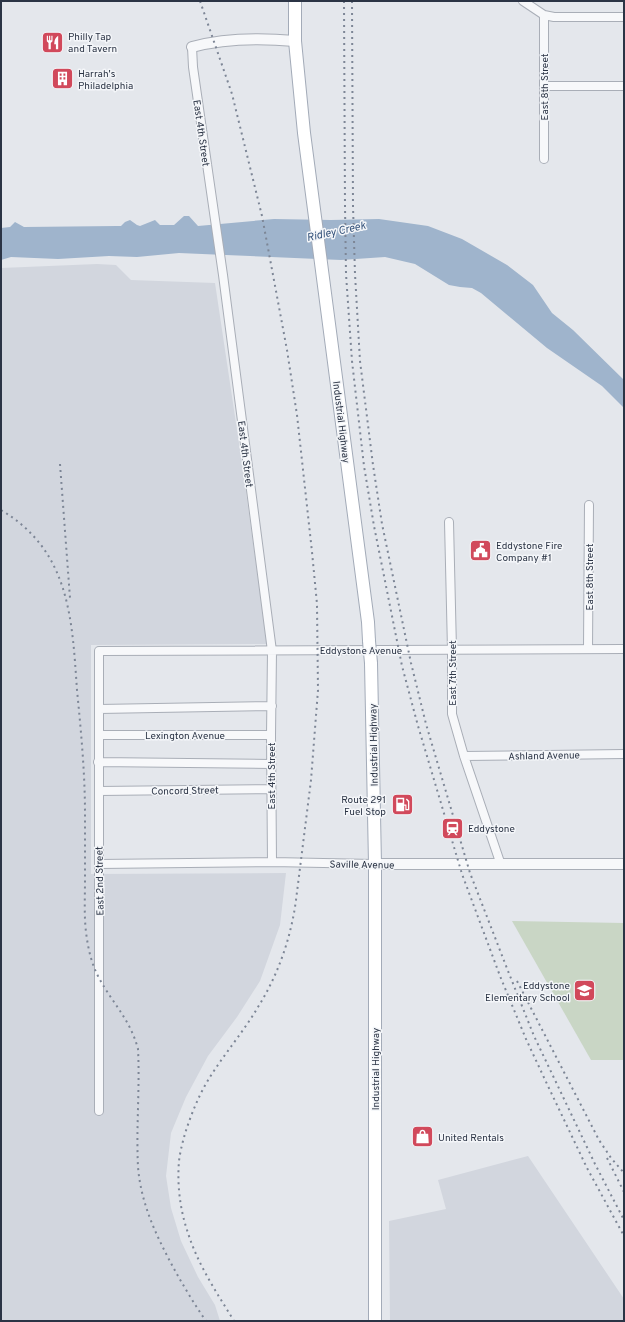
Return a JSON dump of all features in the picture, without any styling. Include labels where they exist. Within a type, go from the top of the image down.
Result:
[{"type":"main road","points":[[295,1],[295,41]]},
{"type":"main road","name":"Industrial Highway","points":[[295,41],[304,133],[315,207],[370,641],[376,864],[375,1321]]},
{"type":"street","points":[[523,1],[544,15],[554,17],[624,17]]},
{"type":"street","name":"East 8th Street","points":[[544,15],[544,158]]},
{"type":"street","points":[[192,47],[207,43],[250,40],[276,39],[295,41]]},
{"type":"street","name":"East 4th Street","points":[[192,47],[193,67],[223,275],[272,651],[272,706],[270,735],[272,862]]},
{"type":"street","points":[[544,86],[624,86]]},
{"type":"street","name":"East 8th Street","points":[[588,649],[589,505]]},
{"type":"street","name":"East 7th Street","points":[[450,522],[452,714],[464,756],[501,865]]},
{"type":"street","name":"Eddystone Avenue","points":[[99,652],[624,649]]},
{"type":"street","name":"East 2nd Street","points":[[99,652],[99,1111]]},
{"type":"street","points":[[99,709],[272,706]]},
{"type":"street","name":"Lexington Avenue","points":[[99,735],[270,735]]},
{"type":"street","name":"Ashland Avenue","points":[[464,756],[624,754]]},
{"type":"street","points":[[98,762],[271,764]]},
{"type":"street","name":"Concord Street","points":[[99,791],[271,789]]},
{"type":"street","name":"Saville Avenue","points":[[99,864],[272,862],[501,865],[624,864]]},
{"type":"shaded area","points":[[97,264],[116,265],[131,280],[215,283],[267,644],[91,645],[91,874],[286,873],[280,925],[260,981],[237,1017],[208,1056],[186,1097],[171,1133],[166,1176],[171,1208],[181,1241],[198,1277],[215,1305],[220,1321],[1,1321],[1,268]]},
{"type":"shaded area","points":[[528,1156],[624,1299],[624,1321],[390,1321],[389,1221],[446,1209],[438,1180]]},
{"type":"green space","name":"Eddystone Elementary School","points":[[512,921],[624,923],[624,1060],[591,1060]]},
{"type":"water","name":"Ridley Creek","points":[[184,216],[189,216],[198,226],[274,219],[379,219],[428,226],[462,239],[507,265],[533,285],[552,313],[573,330],[624,380],[624,408],[602,386],[547,348],[481,293],[472,288],[449,285],[415,264],[385,257],[341,260],[179,253],[137,257],[109,256],[58,259],[11,257],[1,260],[1,228],[10,227],[15,222],[24,227],[121,226],[130,220],[140,226],[155,220],[160,225],[174,225]]},
{"type":"railway","points":[[200,1],[232,94],[262,216],[287,350],[297,415],[317,604],[318,690],[311,780],[296,900],[291,928],[283,956],[265,995],[247,1025],[210,1077],[200,1096],[186,1129],[179,1161],[178,1179],[180,1197],[183,1215],[192,1245],[202,1268],[234,1321]]},
{"type":"railway","points":[[344,1],[346,274],[352,361],[364,466],[374,526],[402,666],[418,726],[462,874],[500,976],[526,1039],[587,1168],[624,1236]]},
{"type":"railway","points":[[352,1],[353,206],[360,361],[382,524],[411,663],[426,724],[470,873],[534,1036],[595,1164],[624,1220]]},
{"type":"railway","points":[[60,464],[70,598]]},
{"type":"railway","points":[[1,510],[24,527],[41,545],[54,566],[63,589],[73,638],[82,752],[85,799],[85,919],[89,950],[99,978],[126,1020],[135,1038],[138,1049],[139,1078],[137,1138],[138,1167],[142,1194],[155,1231],[173,1267],[206,1321]]},
{"type":"railway","points":[[517,981],[599,1140],[611,1158],[624,1173]]},
{"type":"railway","points":[[607,1158],[624,1192]]},
{"type":"place","name":"Philly Tap and Tavern","points":[[52,42]]},
{"type":"place","name":"Harrah's Philadelphia","points":[[62,79]]},
{"type":"place","name":"Eddystone Fire Company #1","points":[[481,551]]},
{"type":"place","name":"Route 291 Fuel Stop","points":[[402,805]]},
{"type":"place","name":"Eddystone","points":[[453,828]]},
{"type":"place","name":"Eddystone Elementary School","points":[[585,991]]},
{"type":"place","name":"United Rentals","points":[[422,1137]]}]
